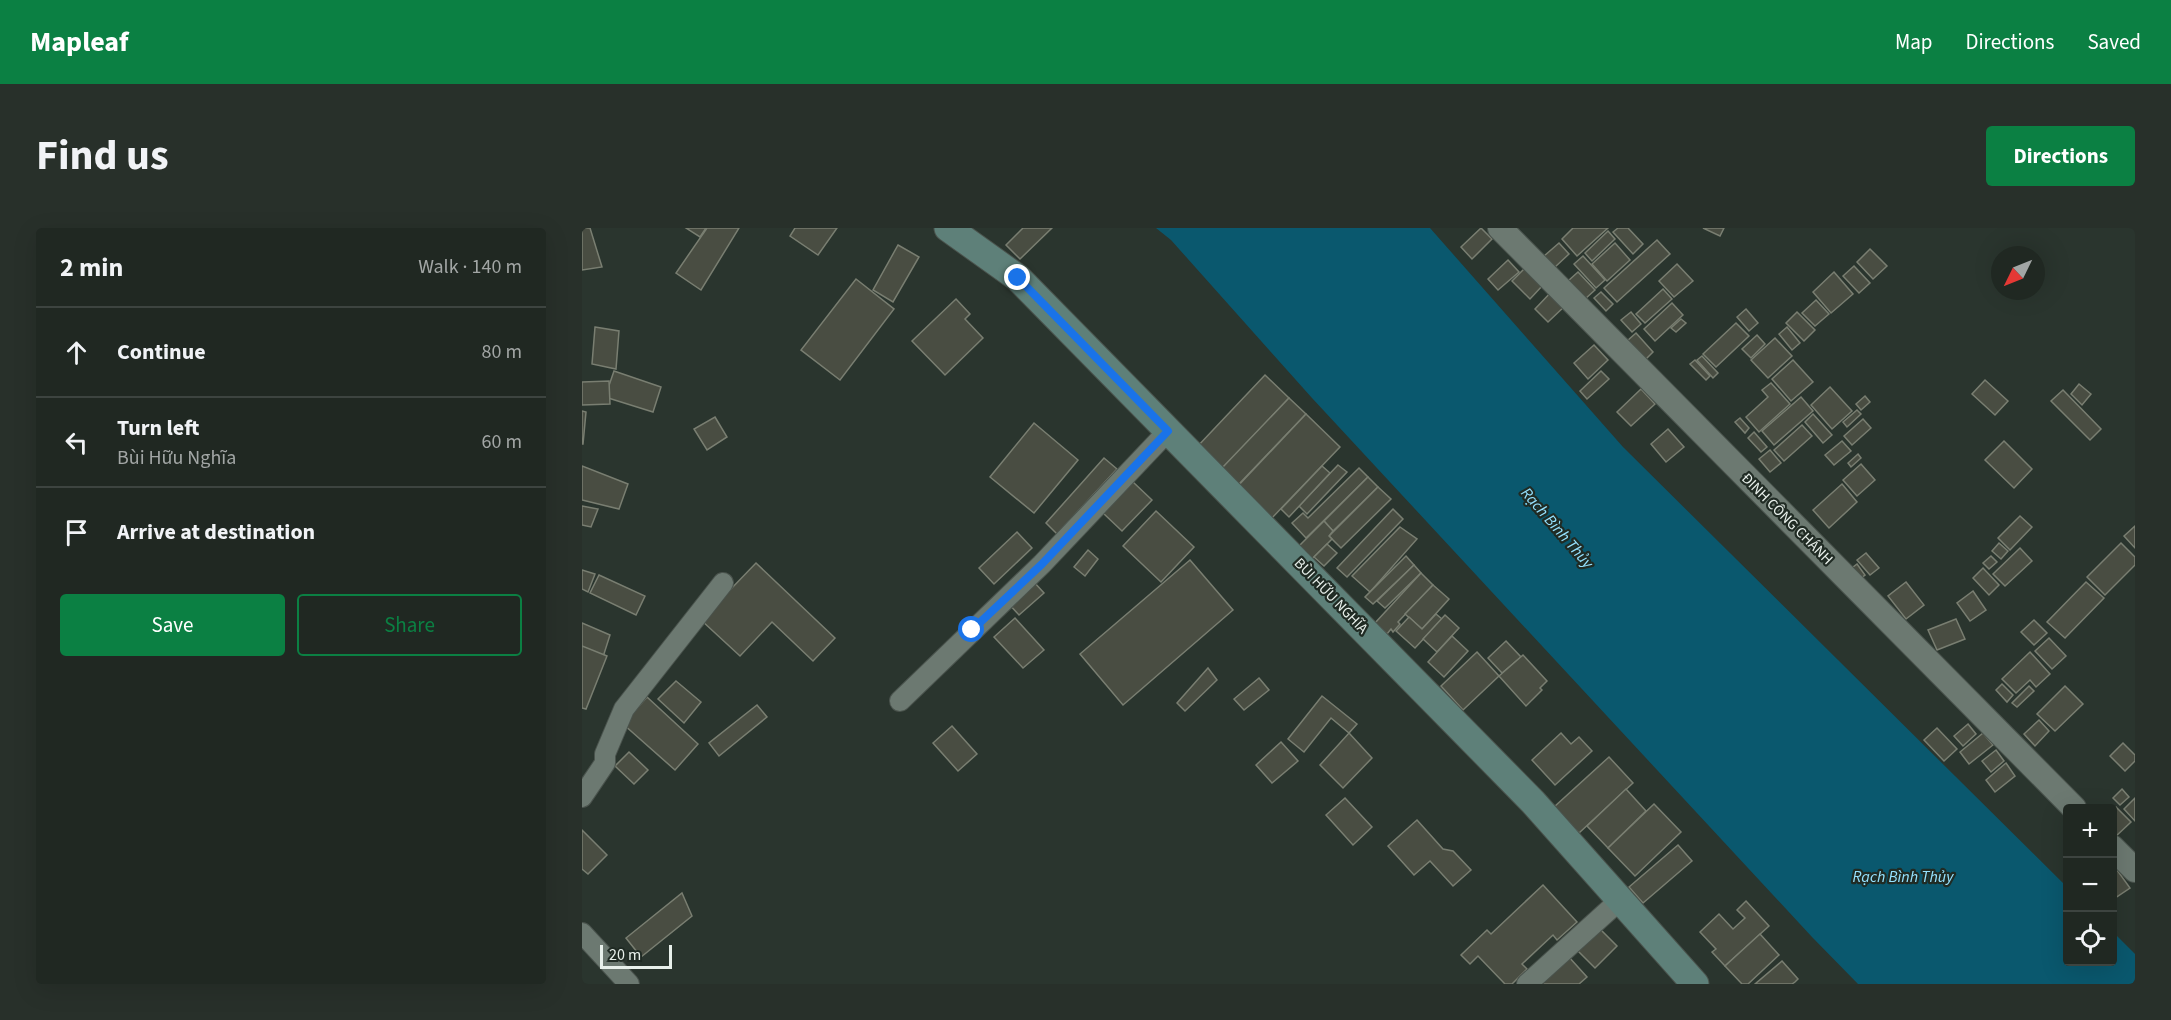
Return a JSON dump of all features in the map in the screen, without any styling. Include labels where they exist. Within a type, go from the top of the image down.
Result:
[{"type":"main road","name":"BÙI HỮU NGHĨA","points":[[948,228],[1018,278],[1533,802],[1695,984]]},
{"type":"street","name":"ĐINH CÔNG CHÁNH","points":[[1500,228],[2070,804]]},
{"type":"street","points":[[900,700],[1042,564],[1168,431]]},
{"type":"street","points":[[582,797],[605,763],[605,754],[624,709],[723,583]]},
{"type":"street","points":[[2117,852],[2135,870]]},
{"type":"street","points":[[1527,984],[1620,900]]},
{"type":"street","points":[[582,933],[629,984]]},
{"type":"water","name":"Rạch Bình Thủy","points":[[1156,228],[1430,228],[1623,447],[2063,883],[2063,966],[2117,966],[2117,936],[2135,954],[2135,984],[1858,984],[1312,398],[1171,240]]},
{"type":"building","points":[[582,228],[590,228],[602,267],[582,270]]},
{"type":"building","points":[[686,228],[706,228],[700,237]]},
{"type":"building","points":[[707,228],[739,228],[701,290],[676,273]]},
{"type":"building","points":[[795,228],[837,228],[818,255],[790,236]]},
{"type":"building","points":[[1023,228],[1052,228],[1020,259],[1006,245]]},
{"type":"building","points":[[1481,228],[1492,239],[1472,259],[1461,247]]},
{"type":"building","points":[[1573,228],[1608,228],[1577,256],[1562,239]]},
{"type":"building","points":[[1618,228],[1628,228],[1643,244],[1633,254],[1613,232]]},
{"type":"building","points":[[1703,228],[1724,228],[1720,236]]},
{"type":"building","points":[[1608,231],[1615,239],[1592,261],[1585,253]]},
{"type":"building","points":[[1657,240],[1670,254],[1617,302],[1604,288]]},
{"type":"building","points":[[1559,243],[1569,254],[1554,268],[1544,256]]},
{"type":"building","points":[[1615,243],[1630,260],[1607,281],[1592,264]]},
{"type":"building","points":[[898,245],[919,257],[893,302],[873,290]]},
{"type":"building","points":[[1870,249],[1887,266],[1873,279],[1857,262]]},
{"type":"building","points":[[1583,256],[1605,280],[1596,288],[1574,264]]},
{"type":"building","points":[[1508,260],[1519,272],[1498,290],[1488,279]]},
{"type":"building","points":[[1677,264],[1693,281],[1674,297],[1659,281]]},
{"type":"building","points":[[1854,266],[1870,283],[1859,293],[1843,276]]},
{"type":"building","points":[[1525,268],[1543,285],[1530,299],[1512,281]]},
{"type":"building","points":[[1578,272],[1595,290],[1585,299],[1568,281]]},
{"type":"building","points":[[1834,272],[1853,294],[1831,313],[1813,292]]},
{"type":"building","points":[[856,279],[894,309],[840,380],[801,350]]},
{"type":"building","points":[[1663,289],[1672,299],[1645,323],[1636,314]]},
{"type":"building","points":[[1553,290],[1567,304],[1548,322],[1535,309]]},
{"type":"building","points":[[1601,292],[1613,304],[1606,311],[1594,298]]},
{"type":"building","points":[[956,299],[970,314],[965,319],[983,338],[945,375],[912,341]]},
{"type":"building","points":[[1816,300],[1829,314],[1815,326],[1802,313]]},
{"type":"building","points":[[1672,303],[1683,315],[1655,341],[1644,329]]},
{"type":"building","points":[[1746,309],[1758,323],[1749,331],[1737,317]]},
{"type":"building","points":[[1631,312],[1641,324],[1632,332],[1621,320]]},
{"type":"building","points":[[1797,312],[1815,330],[1804,341],[1786,323]]},
{"type":"building","points":[[1681,319],[1686,323],[1676,332],[1671,328]]},
{"type":"building","points":[[1736,323],[1749,336],[1716,367],[1703,354]]},
{"type":"building","points":[[595,327],[619,331],[616,369],[592,364]]},
{"type":"building","points":[[1787,327],[1800,343],[1792,350],[1779,334]]},
{"type":"building","points":[[1636,333],[1653,352],[1645,360],[1627,341]]},
{"type":"building","points":[[1757,335],[1765,344],[1751,358],[1742,349]]},
{"type":"building","points":[[1775,338],[1792,356],[1768,378],[1751,360]]},
{"type":"building","points":[[1594,345],[1608,360],[1588,379],[1574,363]]},
{"type":"building","points":[[1702,356],[1718,373],[1713,378],[1697,360]]},
{"type":"building","points":[[1695,360],[1710,376],[1706,380],[1690,364]]},
{"type":"building","points":[[1793,360],[1813,382],[1791,401],[1772,379]]},
{"type":"building","points":[[614,371],[661,387],[653,412],[605,397]]},
{"type":"building","points":[[1601,371],[1609,379],[1587,399],[1580,391]]},
{"type":"building","points":[[1265,375],[1289,398],[1220,471],[1196,448]]},
{"type":"building","points":[[1985,380],[2008,401],[1995,415],[1972,394]]},
{"type":"building","points":[[609,381],[610,404],[582,405],[582,382]]},
{"type":"building","points":[[1771,383],[1790,404],[1759,432],[1746,417],[1768,397],[1762,390]]},
{"type":"building","points":[[2079,384],[2091,394],[2082,405],[2071,394]]},
{"type":"building","points":[[1830,387],[1852,411],[1832,429],[1811,405]]},
{"type":"building","points":[[1641,389],[1655,404],[1631,426],[1617,412]]},
{"type":"building","points":[[2063,390],[2101,429],[2090,440],[2051,401]]},
{"type":"building","points":[[1865,396],[1870,402],[1861,410],[1856,404]]},
{"type":"building","points":[[1801,397],[1813,411],[1774,445],[1762,431]]},
{"type":"building","points":[[1289,398],[1306,414],[1239,484],[1222,468]]},
{"type":"building","points":[[1857,410],[1861,414],[1847,427],[1843,422]]},
{"type":"building","points":[[582,411],[586,412],[583,444],[582,444]]},
{"type":"building","points":[[1306,414],[1340,447],[1270,520],[1236,488]]},
{"type":"building","points":[[1813,414],[1832,435],[1823,443],[1805,422]]},
{"type":"building","points":[[715,417],[727,437],[707,450],[694,429]]},
{"type":"building","points":[[1740,418],[1749,428],[1745,433],[1735,422]]},
{"type":"building","points":[[1863,419],[1871,428],[1852,445],[1844,436]]},
{"type":"building","points":[[1034,423],[1078,460],[1034,513],[990,477]]},
{"type":"building","points":[[1802,425],[1812,436],[1784,461],[1774,450]]},
{"type":"building","points":[[1668,429],[1684,447],[1666,462],[1651,444]]},
{"type":"building","points":[[1754,432],[1767,447],[1761,452],[1748,438]]},
{"type":"building","points":[[1842,441],[1851,451],[1834,465],[1825,455]]},
{"type":"building","points":[[2004,441],[2032,469],[2014,488],[1985,460]]},
{"type":"building","points":[[1770,450],[1781,463],[1770,472],[1759,459]]},
{"type":"building","points":[[1858,454],[1861,458],[1851,467],[1848,463]]},
{"type":"building","points":[[1104,458],[1117,469],[1057,534],[1046,523]]},
{"type":"building","points":[[1861,464],[1875,480],[1857,496],[1843,480]]},
{"type":"building","points":[[1338,465],[1347,472],[1307,514],[1299,506]]},
{"type":"building","points":[[582,466],[628,484],[619,509],[582,500]]},
{"type":"building","points":[[1322,466],[1330,473],[1289,517],[1281,509]]},
{"type":"building","points":[[1359,468],[1368,477],[1306,538],[1292,523],[1303,513],[1308,518]]},
{"type":"building","points":[[1368,477],[1378,487],[1333,531],[1324,521]]},
{"type":"building","points":[[1133,482],[1152,500],[1122,531],[1103,513]]},
{"type":"building","points":[[1842,484],[1857,502],[1829,528],[1813,510]]},
{"type":"building","points":[[1378,487],[1391,499],[1341,548],[1329,536]]},
{"type":"building","points":[[582,506],[598,509],[591,527],[582,525]]},
{"type":"building","points":[[1393,509],[1403,519],[1347,577],[1337,568]]},
{"type":"building","points":[[1156,511],[1194,547],[1161,582],[1123,546]]},
{"type":"building","points":[[2020,516],[2032,527],[2010,550],[1998,538]]},
{"type":"building","points":[[1324,521],[1333,531],[1329,536],[1332,539],[1308,563],[1295,550]]},
{"type":"building","points":[[2135,526],[2135,548],[2124,536]]},
{"type":"building","points":[[1400,527],[1417,539],[1370,592],[1352,576]]},
{"type":"building","points":[[1017,532],[1032,548],[994,584],[979,568]]},
{"type":"building","points":[[1999,543],[2008,551],[2001,559],[1992,551]]},
{"type":"building","points":[[2121,543],[2135,557],[2135,565],[2105,595],[2087,577]]},
{"type":"building","points":[[1327,544],[1337,553],[1324,566],[1314,557]]},
{"type":"building","points":[[2020,548],[2032,561],[2005,586],[1993,574]]},
{"type":"building","points":[[1088,550],[1098,559],[1085,576],[1074,567]]},
{"type":"building","points":[[1866,553],[1879,568],[1870,575],[1857,560]]},
{"type":"building","points":[[1406,556],[1414,565],[1373,604],[1365,597]]},
{"type":"building","points":[[1991,556],[1997,562],[1989,569],[1983,563]]},
{"type":"building","points":[[1190,560],[1233,610],[1123,705],[1080,654]]},
{"type":"building","points":[[756,563],[835,638],[813,661],[772,622],[740,656],[701,620]]},
{"type":"building","points":[[1857,564],[1865,575],[1856,582],[1848,571]]},
{"type":"building","points":[[1414,565],[1421,573],[1385,608],[1377,601]]},
{"type":"building","points":[[1983,568],[1999,585],[1989,595],[1973,578]]},
{"type":"building","points":[[582,570],[595,574],[588,592],[582,589]]},
{"type":"building","points":[[1421,573],[1433,585],[1398,622],[1400,624],[1393,632],[1391,629],[1387,634],[1375,623]]},
{"type":"building","points":[[599,575],[645,596],[636,615],[590,593]]},
{"type":"building","points":[[1033,581],[1044,593],[1019,615],[1008,603]]},
{"type":"building","points":[[1906,582],[1924,605],[1906,619],[1888,596]]},
{"type":"building","points":[[2086,582],[2104,598],[2065,638],[2047,622]]},
{"type":"building","points":[[1433,585],[1449,599],[1422,629],[1405,614]]},
{"type":"building","points":[[1973,591],[1986,610],[1970,621],[1957,603]]},
{"type":"building","points":[[1436,614],[1442,619],[1415,648],[1396,631],[1409,617],[1422,629]]},
{"type":"building","points":[[1445,615],[1459,628],[1437,652],[1423,639]]},
{"type":"building","points":[[1015,618],[1044,650],[1023,668],[994,637]]},
{"type":"building","points":[[1956,619],[1965,639],[1937,650],[1928,630]]},
{"type":"building","points":[[2034,620],[2047,633],[2034,645],[2021,632]]},
{"type":"building","points":[[582,623],[610,635],[603,657],[582,647]]},
{"type":"building","points":[[1452,636],[1468,651],[1444,677],[1428,662]]},
{"type":"building","points":[[2049,638],[2066,656],[2052,669],[2035,651]]},
{"type":"building","points":[[1506,641],[1521,657],[1502,673],[1488,658]]},
{"type":"building","points":[[582,646],[607,656],[586,709],[582,708]]},
{"type":"building","points":[[1477,652],[1499,676],[1463,710],[1441,686]]},
{"type":"building","points":[[2030,652],[2050,674],[2036,687],[2030,680],[2016,693],[2002,679]]},
{"type":"building","points":[[1523,655],[1547,681],[1540,688],[1542,690],[1526,706],[1499,676]]},
{"type":"building","points":[[1208,668],[1217,680],[1185,711],[1177,703]]},
{"type":"building","points":[[1259,678],[1269,690],[1244,710],[1234,699]]},
{"type":"building","points":[[676,681],[701,702],[684,723],[658,699]]},
{"type":"building","points":[[2002,684],[2013,695],[2007,702],[1996,690]]},
{"type":"building","points":[[2029,686],[2034,691],[2017,707],[2012,703]]},
{"type":"building","points":[[2065,686],[2083,704],[2055,731],[2037,714]]},
{"type":"building","points":[[1322,696],[1357,724],[1349,733],[1331,718],[1304,752],[1288,739]]},
{"type":"building","points":[[647,697],[698,744],[675,770],[623,724]]},
{"type":"building","points":[[757,705],[767,717],[719,756],[709,743]]},
{"type":"building","points":[[2039,720],[2049,731],[2035,746],[2024,734]]},
{"type":"building","points":[[1968,724],[1976,734],[1963,746],[1954,736]]},
{"type":"building","points":[[952,726],[977,754],[958,771],[933,743]]},
{"type":"building","points":[[1937,728],[1957,749],[1944,761],[1924,740]]},
{"type":"building","points":[[1349,733],[1372,758],[1343,788],[1320,765]]},
{"type":"building","points":[[1561,733],[1571,744],[1579,737],[1592,751],[1555,785],[1532,760]]},
{"type":"building","points":[[1983,733],[1993,745],[1969,764],[1960,752]]},
{"type":"building","points":[[1281,742],[1298,761],[1272,783],[1256,765]]},
{"type":"building","points":[[2123,743],[2135,755],[2135,761],[2125,771],[2110,756]]},
{"type":"building","points":[[1996,750],[2004,761],[1991,772],[1982,761]]},
{"type":"building","points":[[629,752],[648,770],[634,784],[615,766]]},
{"type":"building","points":[[1609,757],[1633,783],[1579,833],[1554,807]]},
{"type":"building","points":[[2006,763],[2015,776],[1995,792],[1986,780]]},
{"type":"building","points":[[1626,789],[1646,811],[1608,848],[1587,826]]},
{"type":"building","points":[[2122,789],[2129,797],[2120,805],[2113,798]]},
{"type":"building","points":[[1345,798],[1372,827],[1353,845],[1326,815]]},
{"type":"building","points":[[2135,798],[2135,821],[2124,809]]},
{"type":"building","points":[[1654,804],[1681,832],[1635,876],[1608,848]]},
{"type":"building","points":[[2117,808],[2131,822],[2117,835]]},
{"type":"building","points":[[1417,820],[1443,849],[1453,851],[1471,870],[1453,886],[1430,861],[1414,875],[1388,846]]},
{"type":"building","points":[[582,830],[607,855],[588,874],[582,869]]},
{"type":"building","points":[[1678,845],[1692,861],[1643,903],[1629,887]]},
{"type":"building","points":[[2117,870],[2130,888],[2117,897]]},
{"type":"building","points":[[1543,885],[1577,922],[1557,940],[1553,935],[1522,964],[1527,969],[1512,984],[1505,984],[1478,956],[1470,964],[1461,955],[1487,930],[1491,934]]},
{"type":"building","points":[[682,893],[692,916],[641,957],[626,938]]},
{"type":"building","points":[[1746,901],[1769,926],[1725,966],[1712,952],[1716,949],[1700,932],[1719,914],[1733,929],[1745,918],[1737,910]]},
{"type":"building","points":[[1600,929],[1617,946],[1595,968],[1578,951]]},
{"type":"building","points":[[1760,934],[1779,955],[1748,984],[1742,984],[1725,966]]},
{"type":"building","points":[[1568,956],[1587,977],[1579,984],[1537,984]]},
{"type":"building","points":[[1782,961],[1798,979],[1795,982],[1792,984],[1755,984]]},
{"type":"route","points":[[972,630],[1042,564],[1168,431],[1018,278]]}]
